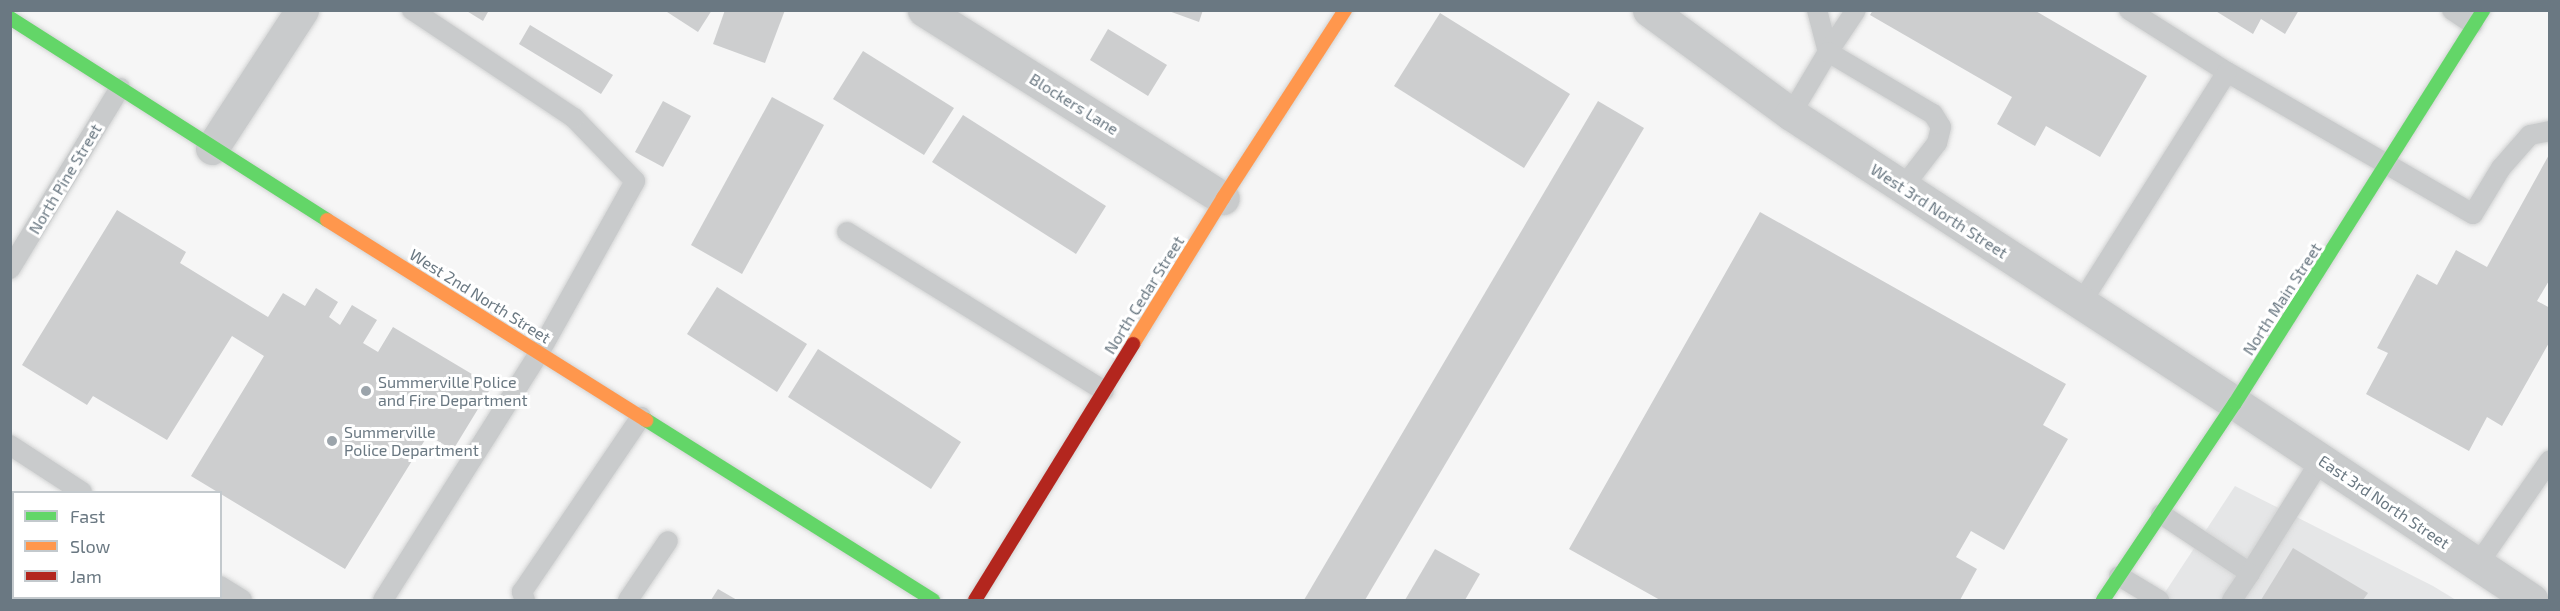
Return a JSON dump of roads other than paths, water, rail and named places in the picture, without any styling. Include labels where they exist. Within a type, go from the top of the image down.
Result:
[{"type":"street","points":[[212,148],[302,10]]},
{"type":"street","name":"Blockers Lane","points":[[924,10],[1223,198]]},
{"type":"street","name":"North Cedar Street","points":[[975,600],[1223,198],[1345,10]]},
{"type":"street","name":"West 3rd North Street","points":[[1649,10],[1791,114],[2235,403]]},
{"type":"street","name":"North Main Street","points":[[2103,600],[2235,403],[2478,17]]},
{"type":"street","name":"West 2nd North Street","points":[[10,18],[212,148],[933,600]]},
{"type":"street","name":"East 3rd North Street","points":[[2235,403],[2532,600]]},
{"type":"lane","points":[[384,600],[539,353],[636,181],[574,118],[412,10]]},
{"type":"lane","points":[[1817,10],[1828,52],[1933,114],[1941,127],[1937,143],[1903,187]]},
{"type":"lane","points":[[1791,114],[1856,10]]},
{"type":"lane","points":[[2129,10],[2227,72],[2473,213],[2501,168],[2530,135],[2550,131]]},
{"type":"lane","points":[[2452,10],[2478,17]]},
{"type":"lane","points":[[2081,303],[2227,72]]},
{"type":"lane","name":"North Pine Street","points":[[10,269],[120,88]]},
{"type":"lane","points":[[847,232],[1104,391]]},
{"type":"lane","points":[[525,600],[522,592],[640,417]]},
{"type":"lane","points":[[10,445],[80,491]]},
{"type":"lane","points":[[2232,600],[2321,460]]},
{"type":"lane","points":[[2478,564],[2550,460]]},
{"type":"lane","points":[[2160,514],[2250,573]]},
{"type":"lane","points":[[628,600],[668,541]]},
{"type":"lane","points":[[2119,576],[2159,600]]},
{"type":"lane","points":[[222,587],[242,600]]},
{"type":"place","name":"Summerville Police and Fire Department","points":[[366,391]]},
{"type":"place","name":"Summerville Police Department","points":[[332,441]]}]
